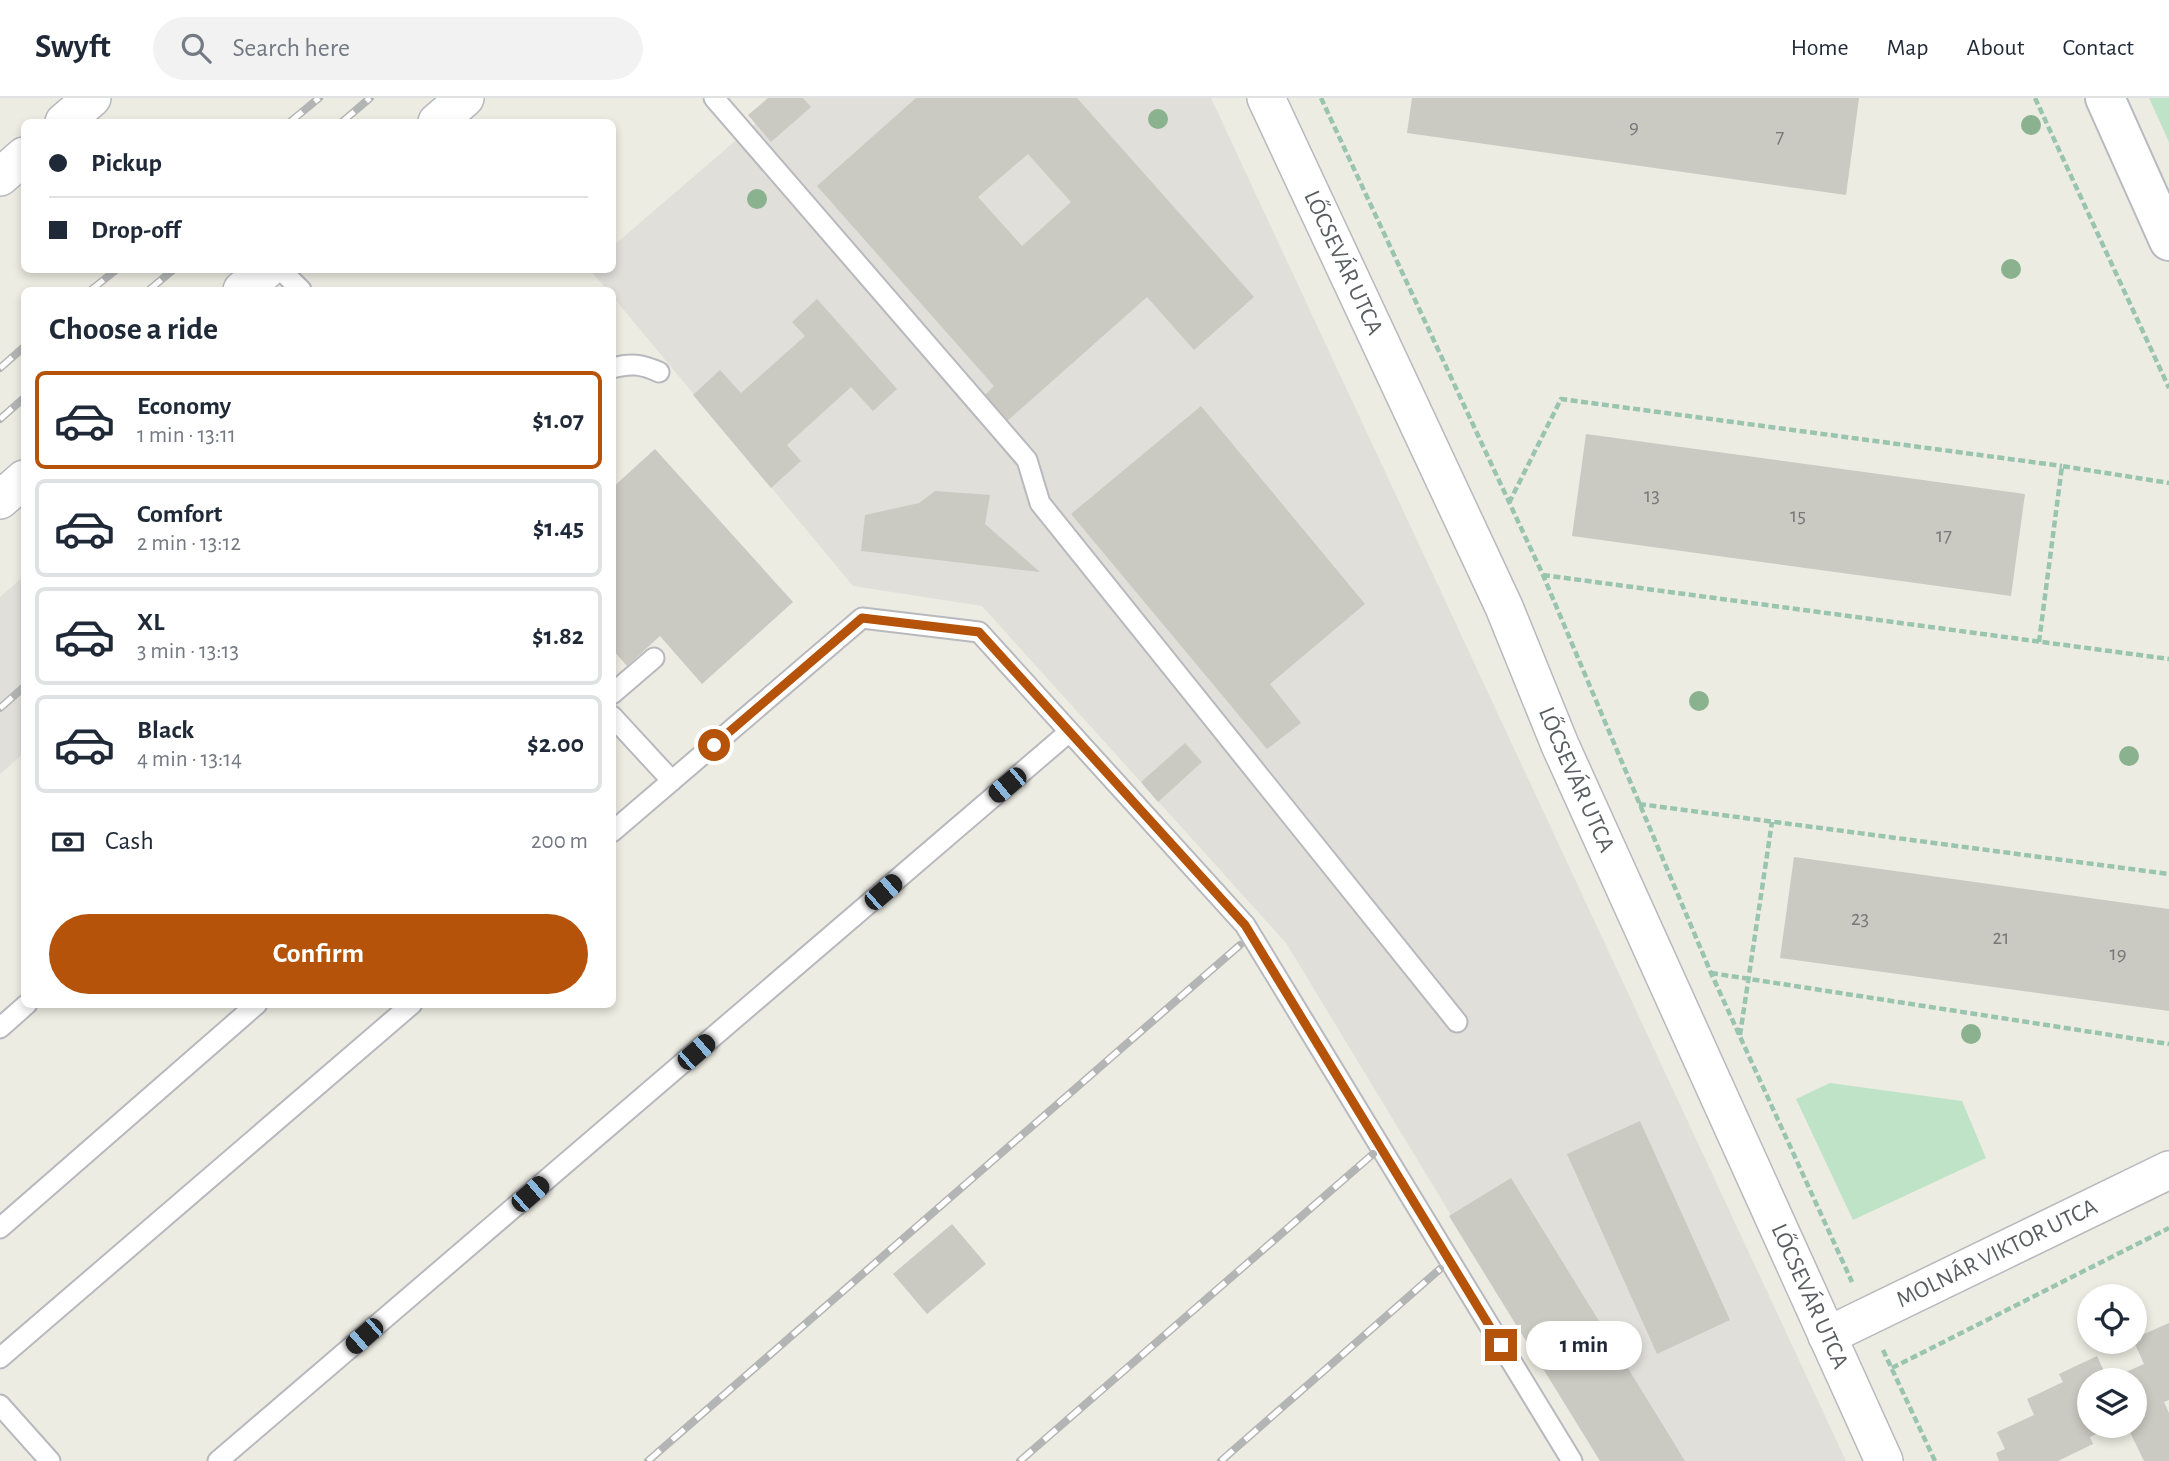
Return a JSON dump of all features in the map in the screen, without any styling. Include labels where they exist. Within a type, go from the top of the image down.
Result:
[{"type":"main road","points":[[2105,98],[2169,241]]},
{"type":"street","points":[[68,119],[92,98]]},
{"type":"street","points":[[440,119],[465,98]]},
{"type":"street","name":"LŐCSEVÁR UTCA","points":[[1266,98],[1504,607],[1560,745],[1884,1461]]},
{"type":"street","points":[[0,177],[21,159]]},
{"type":"street","points":[[246,287],[262,273]]},
{"type":"street","points":[[0,500],[21,481]]},
{"type":"street","name":"MOLNÁR VIKTOR UTCA","points":[[1826,1336],[2169,1170]]},
{"type":"lane","points":[[714,98],[1027,460],[1040,503],[1457,1022]]},
{"type":"lane","points":[[284,273],[298,287]]},
{"type":"lane","points":[[616,367],[642,365],[659,372]]},
{"type":"lane","points":[[616,829],[862,618],[979,632],[1245,925],[1572,1461]]},
{"type":"lane","points":[[616,691],[654,658]]},
{"type":"lane","points":[[616,720],[672,781]]},
{"type":"lane","points":[[218,1461],[1069,732]]},
{"type":"lane","points":[[0,1028],[22,1008]]},
{"type":"lane","points":[[0,1228],[252,1008]]},
{"type":"lane","points":[[0,1358],[407,1008]]},
{"type":"lane","points":[[0,1405],[50,1461]]},
{"type":"path","points":[[1321,98],[1543,575],[1711,973],[1935,1461]]},
{"type":"path","points":[[2035,98],[2169,388]]},
{"type":"path","points":[[1509,503],[1560,399],[2062,466],[2169,483]]},
{"type":"path","points":[[2039,642],[2062,466]]},
{"type":"path","points":[[1543,575],[2169,659]]},
{"type":"path","points":[[1639,804],[2169,874]]},
{"type":"path","points":[[1740,1036],[1772,822]]},
{"type":"path","points":[[1711,973],[2169,1044]]},
{"type":"path","points":[[1892,1368],[2169,1228]]},
{"type":"shaded area","points":[[768,98],[1211,98],[1846,1461],[1600,1461],[1286,943],[982,606],[853,586],[616,301],[616,287],[604,287],[593,273],[616,273],[616,243],[755,124]]},
{"type":"shaded area","points":[[21,579],[21,756],[0,774],[0,597]]},
{"type":"green space","points":[[2149,98],[2169,98],[2169,142]]},
{"type":"green space","points":[[1830,1083],[1962,1101],[1986,1158],[1853,1220],[1796,1099]]},
{"type":"building","points":[[768,98],[803,98],[811,107],[771,142],[748,115]]},
{"type":"building","points":[[916,98],[1077,98],[1254,297],[1194,350],[1147,297],[1006,422],[984,396],[994,386],[817,186]],"holes":[[[1028,154],[1071,202],[1022,246],[978,197]]]},
{"type":"building","points":[[1412,98],[1859,98],[1846,195],[1407,133]]},
{"type":"building","points":[[817,299],[897,389],[873,411],[851,387],[787,445],[801,461],[771,488],[693,395],[720,370],[741,393],[805,336],[792,322]]},
{"type":"building","points":[[1201,406],[1365,604],[1270,684],[1301,723],[1267,749],[1071,514]]},
{"type":"building","points":[[1586,434],[2025,494],[2011,596],[1572,536]]},
{"type":"building","points":[[655,449],[793,602],[702,684],[660,636],[627,666],[616,654],[616,484]]},
{"type":"building","points":[[935,491],[990,495],[985,524],[1040,572],[861,551],[865,515],[919,503]]},
{"type":"building","points":[[1185,743],[1202,762],[1158,802],[1141,782]]},
{"type":"building","points":[[1794,857],[2169,909],[2169,1011],[1780,958]]},
{"type":"building","points":[[1640,1121],[1730,1320],[1657,1354],[1567,1154]]},
{"type":"building","points":[[1511,1178],[1685,1461],[1600,1461],[1449,1216]]},
{"type":"building","points":[[952,1224],[986,1264],[927,1314],[893,1274]]},
{"type":"building","points":[[2169,1323],[2169,1400],[2164,1402],[2169,1413],[2169,1461],[2144,1461],[2133,1438],[2147,1438],[2147,1368],[2135,1368],[2144,1364],[2139,1354],[2147,1354],[2147,1333]]},
{"type":"building","points":[[2097,1356],[2102,1368],[2077,1368],[2077,1438],[2090,1438],[2093,1444],[2058,1461],[1999,1461],[1996,1453],[2005,1449],[1997,1432],[2034,1415],[2027,1399],[2063,1382],[2059,1374]]},
{"type":"railway","points":[[294,119],[319,98]]},
{"type":"railway","points":[[346,119],[370,98]]},
{"type":"railway","points":[[95,287],[112,273]]},
{"type":"railway","points":[[153,287],[169,273]]},
{"type":"railway","points":[[0,368],[21,350]]},
{"type":"railway","points":[[0,419],[21,401]]},
{"type":"railway","points":[[0,708],[21,690]]},
{"type":"railway","points":[[648,1461],[1240,945]]},
{"type":"railway","points":[[1020,1461],[1373,1154]]},
{"type":"railway","points":[[1221,1461],[1440,1269]]},
{"type":"route","points":[[714,745],[862,618],[979,632],[1245,925],[1501,1345]]}]
